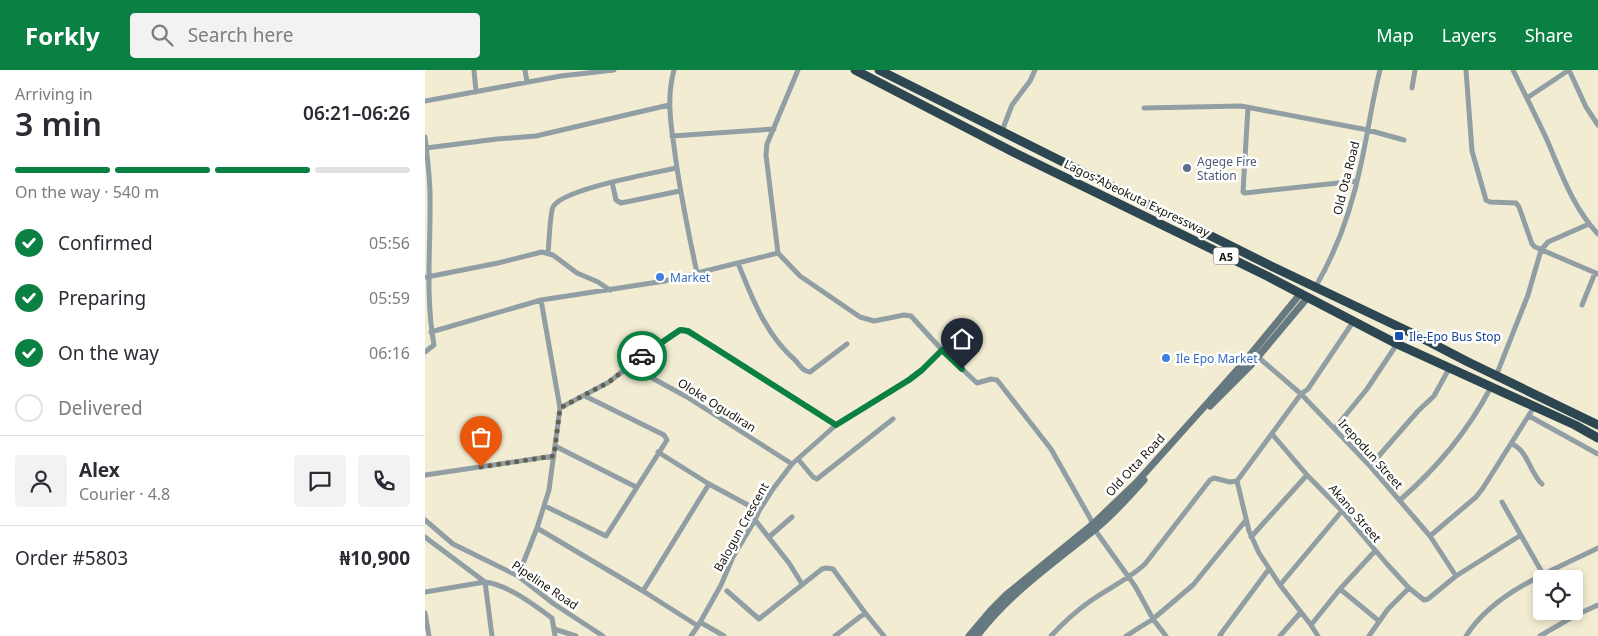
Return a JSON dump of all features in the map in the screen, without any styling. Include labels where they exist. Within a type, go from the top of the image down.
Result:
[{"type":"highway","name":"Lagos-Abeokuta Expressway","points":[[855,70],[1015,153],[1304,295],[1397,344],[1535,407],[1577,421],[1597,422]]},
{"type":"highway","name":"Lagos-Abeokuta Expressway","points":[[879,70],[1271,266],[1418,336],[1577,421],[1598,438]]},
{"type":"main road","points":[[1094,527],[1139,486],[1207,409],[1258,357],[1304,295]]},
{"type":"main road","name":"Old Otta Road","points":[[977,636],[1007,602],[1094,527],[1304,295]]},
{"type":"main road","name":"Old Otta Road","points":[[969,636],[1006,595],[1036,569],[1094,527]]},
{"type":"street","points":[[474,70],[477,92]]},
{"type":"street","points":[[525,70],[527,82]]},
{"type":"street","points":[[425,101],[527,82],[614,70]]},
{"type":"street","points":[[674,70],[669,90],[669,105],[676,168],[697,273]]},
{"type":"street","points":[[798,70],[767,144],[766,155],[778,253],[800,276],[860,318],[875,321],[904,315],[911,316],[942,350],[977,383],[991,379],[997,380],[1051,448],[1094,527],[1135,586],[1153,619],[1166,636]]},
{"type":"street","points":[[1002,131],[1012,105],[1030,81],[1035,70]]},
{"type":"street","name":"Old Ota Road","points":[[1316,286],[1332,257],[1343,230],[1357,181],[1368,130],[1371,104],[1380,70]]},
{"type":"street","points":[[1411,88],[1415,70]]},
{"type":"street","points":[[1466,70],[1471,151],[1484,196],[1489,202],[1516,203],[1531,244],[1596,273],[1582,305]]},
{"type":"street","points":[[1513,70],[1570,193],[1589,224],[1598,234]]},
{"type":"street","points":[[1527,98],[1569,70],[1586,106],[1598,125]]},
{"type":"street","points":[[426,148],[536,136],[669,105]]},
{"type":"street","points":[[1248,107],[1243,192],[1357,181]]},
{"type":"street","points":[[1144,108],[1248,107],[1368,130],[1405,140]]},
{"type":"street","points":[[673,136],[774,129]]},
{"type":"street","points":[[425,137],[430,196],[427,277],[429,322],[434,346],[425,352]]},
{"type":"street","points":[[547,253],[553,207],[561,198],[612,182],[676,168]]},
{"type":"street","points":[[612,182],[616,200],[619,203],[681,191]]},
{"type":"street","points":[[1496,376],[1528,295],[1541,250],[1548,242],[1589,224]]},
{"type":"street","points":[[427,277],[498,264],[542,252],[553,255],[577,273],[598,282],[610,290]]},
{"type":"street","points":[[431,332],[541,300],[610,290],[697,273],[778,253]]},
{"type":"street","points":[[738,263],[753,300],[766,325],[785,352],[806,372],[810,372],[847,344]]},
{"type":"street","points":[[518,576],[545,506],[549,490],[560,408],[541,300]]},
{"type":"street","points":[[1051,636],[1070,616],[1138,570],[1157,550],[1210,480],[1214,478],[1230,482],[1237,481],[1301,394],[1308,389],[1353,322]]},
{"type":"street","points":[[560,408],[609,382],[680,330],[688,331],[836,425]]},
{"type":"street","points":[[1335,428],[1364,393],[1397,344]]},
{"type":"street","name":"Balogun Crescent","points":[[691,636],[721,585],[733,557],[759,511],[773,488],[792,464],[836,425],[909,380],[942,350]]},
{"type":"street","name":"Irepodun Street","points":[[1258,357],[1301,394],[1370,466],[1430,536],[1456,576]]},
{"type":"street","name":"Oloke Ogudiran","points":[[630,366],[687,397],[792,464]]},
{"type":"street","points":[[1370,466],[1418,411],[1434,396],[1450,367]]},
{"type":"street","points":[[1400,500],[1434,469],[1471,421],[1491,388]]},
{"type":"street","points":[[545,506],[606,536],[667,440],[664,435],[585,396]]},
{"type":"street","points":[[1430,536],[1476,497],[1490,479],[1535,407]]},
{"type":"street","points":[[1529,416],[1598,454]]},
{"type":"street","points":[[798,459],[813,478],[817,479],[893,419]]},
{"type":"street","name":"Akano Street","points":[[1272,434],[1307,475],[1342,511],[1375,551],[1409,588],[1424,600],[1456,576]]},
{"type":"street","points":[[1512,444],[1521,450],[1535,477],[1542,484]]},
{"type":"street","points":[[555,446],[636,487]]},
{"type":"street","points":[[658,452],[709,484],[759,511]]},
{"type":"street","points":[[425,475],[554,456]]},
{"type":"street","points":[[1251,537],[1307,475]]},
{"type":"street","points":[[1237,481],[1251,537],[1259,553],[1318,636]]},
{"type":"street","points":[[643,591],[709,484]]},
{"type":"street","points":[[1503,502],[1541,570]]},
{"type":"street","points":[[1280,585],[1342,511]]},
{"type":"street","points":[[769,537],[792,517]]},
{"type":"street","name":"Pipeline Road","points":[[425,520],[453,544],[518,576],[554,604],[603,636]]},
{"type":"street","points":[[755,520],[802,584]]},
{"type":"street","points":[[1126,636],[1153,619],[1198,580],[1247,520]]},
{"type":"street","points":[[537,528],[699,624],[724,636]]},
{"type":"street","points":[[1456,576],[1521,535]]},
{"type":"street","points":[[425,536],[485,582],[492,636]]},
{"type":"street","points":[[1551,570],[1598,548]]},
{"type":"street","points":[[1311,625],[1340,588],[1375,551]]},
{"type":"street","points":[[727,591],[759,619],[822,569],[830,568],[833,569],[884,636]]},
{"type":"street","points":[[1220,635],[1269,569]]},
{"type":"street","points":[[1466,636],[1471,628],[1493,607],[1533,580]]},
{"type":"street","points":[[425,592],[485,582],[499,585],[552,618],[555,636]]},
{"type":"street","points":[[1340,588],[1379,621]]},
{"type":"street","points":[[1369,636],[1379,621],[1409,588]]},
{"type":"street","points":[[1539,636],[1598,605]]},
{"type":"street","points":[[1280,636],[1301,612]]},
{"type":"street","points":[[425,613],[429,636]]},
{"type":"street","points":[[835,636],[866,614]]},
{"type":"street","points":[[554,629],[576,636]]},
{"type":"way so far","points":[[481,467],[554,456],[560,408],[609,382],[642,356]]},
{"type":"place","name":"Agege Fire Station","points":[[1187,168]]},
{"type":"place","name":"Market","points":[[660,277]]},
{"type":"place","name":"Ile-Epo Bus Stop","points":[[1399,336]]},
{"type":"place","name":"Ile Epo Market","points":[[1166,358]]},
{"type":"route","points":[[642,356],[680,330],[688,331],[836,425],[909,380],[942,350],[962,369]]}]
